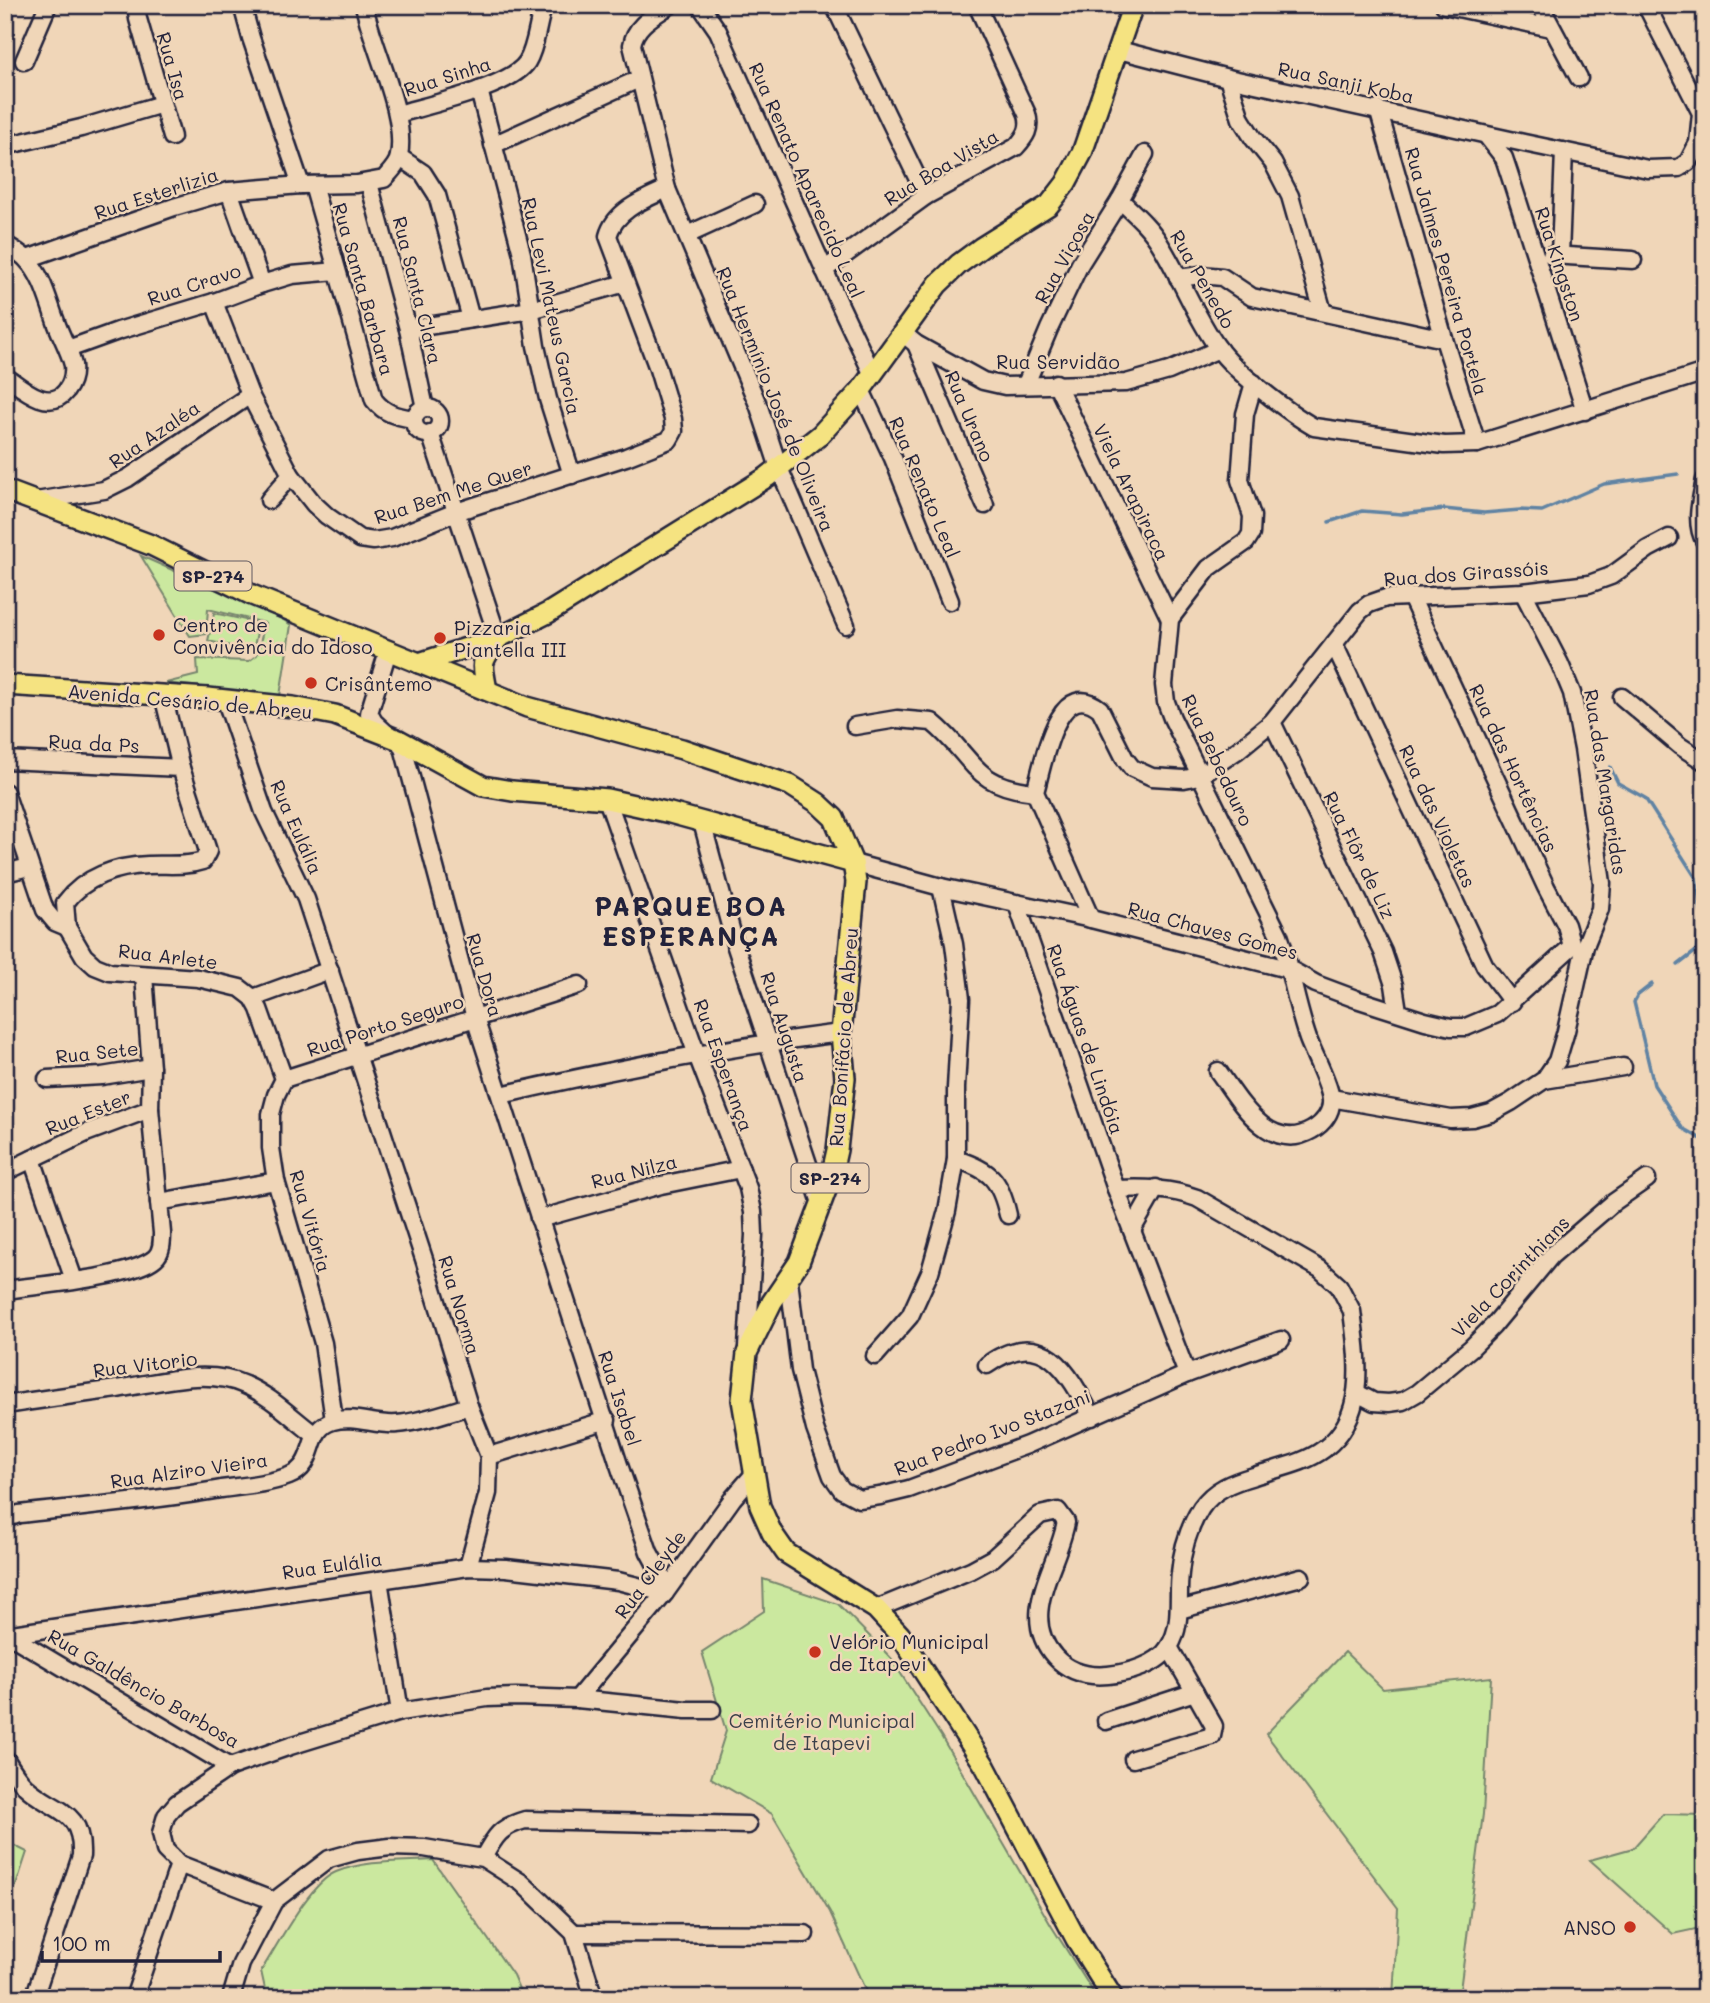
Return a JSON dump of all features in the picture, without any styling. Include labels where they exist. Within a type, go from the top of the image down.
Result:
[{"type":"main road","points":[[419,663],[498,638],[559,606],[711,513],[779,468],[820,435],[861,390],[872,373],[910,339],[938,284],[959,264],[1049,205],[1066,183],[1082,153],[1133,5]]},
{"type":"main road","name":"SP-274","points":[[5,490],[151,545],[252,595],[419,663]]},
{"type":"main road","points":[[487,690],[483,660],[498,638]]},
{"type":"main road","name":"Rua Bonifácio de Abreu","points":[[419,663],[527,707],[682,749],[790,785],[818,803],[834,818],[853,863],[856,882],[841,1033],[845,1078],[841,1120],[831,1177],[811,1233],[789,1280],[772,1302],[747,1353],[742,1400],[754,1474]]},
{"type":"main road","name":"Avenida Cesário de Abreu","points":[[5,685],[293,707],[342,717],[393,737],[483,786],[607,799],[853,863]]},
{"type":"main road","name":"SP-274","points":[[754,1474],[764,1515],[786,1553],[876,1609],[900,1635],[918,1661],[985,1766],[1076,1939],[1113,1998]]},
{"type":"street","points":[[24,61],[48,5]]},
{"type":"street","name":"Rua Isa","points":[[136,5],[172,137]]},
{"type":"street","name":"Rua Santa Barbara","points":[[242,5],[251,38],[337,271],[374,400],[382,410],[396,416],[419,413]]},
{"type":"street","points":[[364,5],[370,32],[398,114],[399,157],[384,179],[369,183]]},
{"type":"street","name":"Rua Sinha","points":[[398,114],[479,90],[518,72],[527,62],[534,46],[544,5]]},
{"type":"street","name":"Rua Hermínio José de Oliveira","points":[[670,5],[638,28],[633,36],[633,57],[649,110],[667,189],[759,407],[779,468],[846,625]]},
{"type":"street","name":"Rua Renato Aparecido Leal","points":[[700,5],[718,31],[872,373]]},
{"type":"street","points":[[834,5],[926,196]]},
{"type":"street","name":"Rua Boa Vista","points":[[824,270],[926,196],[1016,147],[1027,135],[1027,114],[977,5]]},
{"type":"street","points":[[1444,5],[1551,28]]},
{"type":"street","points":[[1540,5],[1578,78]]},
{"type":"street","name":"Rua Sanji Koba","points":[[1119,50],[1228,78],[1486,135],[1665,170],[1679,168],[1688,162],[1693,153],[1700,132],[1700,113],[1646,5]]},
{"type":"street","points":[[1228,78],[1241,119],[1273,163],[1290,196],[1323,312]]},
{"type":"street","points":[[493,145],[639,79]]},
{"type":"street","name":"Rua Levi Mateus Garcia","points":[[479,90],[522,254],[536,346],[548,399],[572,475]]},
{"type":"street","points":[[5,146],[81,128],[162,104]]},
{"type":"street","name":"Rua Jalmes Pereira Portela","points":[[1378,109],[1477,444]]},
{"type":"street","name":"Rua Kingston","points":[[1486,135],[1504,158],[1586,411]]},
{"type":"street","points":[[1560,255],[1564,151]]},
{"type":"street","name":"Rua Viçosa","points":[[1026,384],[1048,329],[1080,264],[1121,200],[1145,153]]},
{"type":"street","points":[[399,157],[423,173],[437,195],[471,319]]},
{"type":"street","name":"Rua Esterlizia","points":[[27,259],[174,207],[229,191],[369,183]]},
{"type":"street","name":"Rua Santa Clara","points":[[369,183],[408,329],[419,413],[434,410],[439,416],[439,425],[430,433],[456,512]]},
{"type":"street","points":[[408,329],[531,310],[625,284],[608,236],[611,225],[624,212],[667,189]]},
{"type":"street","points":[[229,191],[262,284]]},
{"type":"street","name":"Rua Penedo","points":[[1121,200],[1145,223],[1160,243],[1219,349],[1254,383],[1296,417],[1314,427],[1444,445],[1477,444],[1705,372]]},
{"type":"street","points":[[687,235],[755,204]]},
{"type":"street","points":[[5,244],[27,259],[38,274],[73,367],[71,384],[54,400],[36,396],[5,376]]},
{"type":"street","points":[[1535,254],[1633,260]]},
{"type":"street","name":"Rua Cravo","points":[[68,349],[292,275],[337,271]]},
{"type":"street","points":[[1178,278],[1222,276],[1252,297],[1444,339]]},
{"type":"street","name":"Rua Bem Me Quer","points":[[214,302],[250,395],[291,475],[327,516],[360,539],[374,541],[391,538],[456,512],[626,457],[669,440],[674,431],[673,419],[657,366],[625,284]]},
{"type":"street","name":"Rua Servidão","points":[[910,339],[983,381],[1005,386],[1126,383],[1169,371],[1219,349]]},
{"type":"street","name":"Rua Urano","points":[[910,339],[985,505]]},
{"type":"street","name":"Viela Arapiraca","points":[[1056,383],[1170,619]]},
{"type":"street","points":[[1170,619],[1209,568],[1246,542],[1251,534],[1252,516],[1240,480],[1245,414],[1254,383]]},
{"type":"street","name":"Rua Renato Leal","points":[[861,390],[892,458],[950,601]]},
{"type":"street","name":"Rua Azaléa","points":[[34,501],[104,490],[128,478],[250,395]]},
{"type":"street","points":[[269,500],[291,475]]},
{"type":"street","points":[[1705,480],[1699,517],[1705,542]]},
{"type":"street","points":[[456,512],[498,638]]},
{"type":"street","name":"Rua dos Girassóis","points":[[1199,776],[1238,750],[1272,722],[1360,611],[1369,604],[1386,598],[1523,592],[1602,581],[1648,549],[1670,538]]},
{"type":"street","name":"Rua das Margaridas","points":[[1523,592],[1572,693],[1583,749],[1602,895],[1579,946],[1563,1044],[1557,1061],[1544,1080]]},
{"type":"street","name":"Rua das Hortências","points":[[1411,597],[1546,887],[1579,946]]},
{"type":"street","name":"Rua Bebedouro","points":[[1170,619],[1164,685],[1166,702],[1199,776],[1279,935],[1291,970],[1307,1037],[1331,1098]]},
{"type":"street","name":"Rua das Violetas","points":[[1334,644],[1485,965],[1511,1002]]},
{"type":"street","points":[[387,651],[369,713],[374,722],[393,737]]},
{"type":"street","points":[[67,927],[65,903],[84,883],[100,875],[145,865],[192,864],[203,861],[208,851],[181,768],[163,695]]},
{"type":"street","points":[[1622,697],[1679,746],[1705,762]]},
{"type":"street","points":[[1091,919],[1035,792],[1055,724],[1064,709],[1074,702],[1084,700],[1100,709],[1132,768],[1152,777],[1176,779],[1199,776]]},
{"type":"street","name":"Rua Eulália","points":[[226,701],[264,812],[306,899],[358,1057]]},
{"type":"street","points":[[342,717],[369,713]]},
{"type":"street","points":[[855,726],[897,719],[932,722],[991,782],[1011,790],[1035,792]]},
{"type":"street","name":"Rua Flôr de Liz","points":[[1272,722],[1383,952],[1394,985],[1398,1011]]},
{"type":"street","name":"Rua Dora","points":[[393,737],[404,751],[475,1018],[502,1095],[539,1219]]},
{"type":"street","name":"Rua da Ps","points":[[5,760],[181,768]]},
{"type":"street","name":"Rua Arlete","points":[[5,792],[44,910],[55,922],[67,927],[84,956],[95,966],[110,972],[198,978],[240,988],[253,998]]},
{"type":"street","name":"Rua Esperança","points":[[607,799],[697,1055],[741,1169],[753,1212],[752,1287],[747,1353]]},
{"type":"street","name":"Rua Augusta","points":[[702,822],[735,944],[821,1203]]},
{"type":"street","name":"Rua Chaves Gomes","points":[[853,863],[942,887],[1091,919],[1291,970],[1333,991],[1438,1024],[1466,1027],[1487,1020],[1511,1002],[1541,973],[1579,946]]},
{"type":"street","points":[[5,873],[29,867]]},
{"type":"street","points":[[875,1356],[910,1316],[920,1297],[942,1231],[956,1159],[956,1088],[961,999],[954,944],[942,887]]},
{"type":"street","name":"Rua Águas de Lindóia","points":[[1017,904],[1115,1189],[1186,1374]]},
{"type":"street","points":[[285,1079],[270,1032],[253,998],[330,970]]},
{"type":"street","points":[[5,1290],[132,1270],[157,1257],[163,1233],[149,1109],[151,1068],[144,975]]},
{"type":"street","name":"Rua Porto Seguro","points":[[285,1079],[579,985]]},
{"type":"street","points":[[502,1095],[617,1069],[768,1042],[841,1033]]},
{"type":"street","name":"Rua Norma","points":[[358,1057],[469,1406],[489,1456],[488,1493],[468,1567]]},
{"type":"street","points":[[1218,1071],[1245,1108],[1267,1130],[1277,1135],[1298,1136],[1318,1127],[1330,1110],[1331,1098],[1451,1119],[1472,1118],[1491,1113],[1544,1080],[1623,1067]]},
{"type":"street","name":"Rua Sete","points":[[47,1079],[102,1076],[151,1068]]},
{"type":"street","name":"Rua Vitória","points":[[285,1079],[271,1114],[271,1148],[276,1181],[323,1343],[334,1420]]},
{"type":"street","name":"Rua Ester","points":[[5,1172],[86,1133],[149,1109]]},
{"type":"street","points":[[32,1159],[74,1280]]},
{"type":"street","points":[[956,1159],[975,1165],[989,1174],[998,1184],[1008,1214]]},
{"type":"street","name":"Rua Nilza","points":[[539,1219],[661,1185],[741,1169]]},
{"type":"street","name":"Viela Corinthians","points":[[1357,1393],[1374,1402],[1403,1401],[1431,1382],[1493,1326],[1551,1256],[1614,1202],[1647,1179]]},
{"type":"street","points":[[159,1202],[276,1181]]},
{"type":"street","points":[[876,1609],[971,1570],[993,1558],[1040,1515],[1058,1511],[1066,1522],[1064,1534],[1043,1590],[1038,1617],[1048,1649],[1072,1671],[1101,1676],[1135,1669],[1151,1662],[1169,1647],[1177,1628],[1184,1547],[1201,1508],[1213,1493],[1233,1482],[1298,1462],[1323,1450],[1344,1426],[1357,1393],[1352,1311],[1339,1286],[1310,1264],[1197,1198],[1178,1191],[1156,1188],[1115,1189]]},
{"type":"street","points":[[1132,1230],[1156,1188]]},
{"type":"street","name":"Rua Isabel","points":[[539,1219],[649,1552],[666,1590]]},
{"type":"street","name":"Rua Pedro Ivo Stazani","points":[[789,1280],[800,1370],[822,1454],[842,1490],[859,1499],[909,1489],[1027,1445],[1186,1374],[1281,1340]]},
{"type":"street","points":[[987,1364],[1009,1353],[1023,1350],[1051,1356],[1074,1382],[1092,1418]]},
{"type":"street","name":"Rua Vitorio","points":[[5,1405],[204,1377],[223,1378],[244,1384],[264,1395],[315,1435]]},
{"type":"street","points":[[315,1435],[323,1426],[334,1420],[396,1424],[469,1406]]},
{"type":"street","points":[[489,1456],[607,1420]]},
{"type":"street","name":"Rua Alziro Vieira","points":[[12,1516],[202,1493],[271,1481],[302,1470],[308,1461],[315,1435]]},
{"type":"street","name":"Rua Cleyde","points":[[578,1699],[666,1590],[733,1498],[754,1474]]},
{"type":"street","name":"Rua Eulália","points":[[7,1635],[468,1567],[506,1568],[618,1581],[666,1590]]},
{"type":"street","points":[[1179,1610],[1301,1577]]},
{"type":"street","points":[[379,1580],[400,1712]]},
{"type":"street","name":"Rua Galdêncio Barbosa","points":[[7,1635],[230,1767],[290,1745],[400,1712],[487,1698],[578,1699],[686,1710],[712,1710]]},
{"type":"street","points":[[1133,1759],[1212,1736],[1214,1726],[1169,1647]]},
{"type":"street","points":[[1106,1721],[1195,1692]]},
{"type":"street","points":[[5,1758],[25,1786],[71,1818],[80,1831],[81,1856],[34,1998]]},
{"type":"street","points":[[230,1767],[177,1803],[166,1816],[161,1833],[165,1850],[178,1864],[274,1901]]},
{"type":"street","points":[[483,1858],[496,1835],[509,1824],[525,1820],[748,1825]]},
{"type":"street","points":[[231,1998],[241,1964],[274,1901],[329,1859],[358,1851],[390,1847],[424,1848],[483,1858],[522,1883],[574,1933],[594,1998]]},
{"type":"street","points":[[134,1998],[178,1864]]},
{"type":"street","points":[[574,1933],[805,1934]]},
{"type":"green space","points":[[141,556],[291,625],[280,696],[166,683],[198,675],[197,659],[249,661],[257,655],[265,623],[208,609],[206,634],[190,636]]},
{"type":"green space","points":[[214,613],[259,623],[253,651],[208,641]]},
{"type":"green space","name":"Cemitério Municipal de Itapevi","points":[[763,1579],[838,1604],[890,1657],[941,1736],[1052,1927],[1097,1998],[869,1998],[830,1912],[772,1814],[711,1778],[726,1731],[702,1652],[764,1611]]},
{"type":"green space","points":[[1345,1652],[1383,1689],[1491,1677],[1483,1814],[1459,1998],[1393,1998],[1398,1908],[1266,1734]]},
{"type":"green space","points":[[1663,1814],[1705,1815],[1705,1927],[1673,1934],[1590,1860],[1633,1848]]},
{"type":"green space","points":[[5,1841],[27,1852],[5,1919]]},
{"type":"green space","points":[[433,1860],[513,1975],[523,1998],[267,1998],[261,1971],[305,1901],[326,1878],[359,1865]]},
{"type":"waterway","points":[[1329,522],[1362,511],[1402,514],[1444,509],[1484,513],[1542,511],[1604,484],[1678,474]]},
{"type":"waterway","points":[[1610,767],[1618,783],[1645,798],[1696,878],[1702,917],[1696,951],[1678,965]]},
{"type":"waterway","points":[[1652,984],[1638,995],[1634,1002],[1654,1085],[1682,1128],[1705,1141]]},
{"type":"place","name":"Centro de Convivência do Idoso","points":[[159,635]]},
{"type":"place","name":"Pizzaria Piantella III","points":[[440,638]]},
{"type":"place","name":"Crisântemo","points":[[311,683]]},
{"type":"place","name":"Velório Municipal de Itapevi","points":[[815,1652]]},
{"type":"place","name":"ANSO","points":[[1630,1927]]},
{"type":"district","name":"PARQUE BOA ESPERANÇA","points":[[691,920]]}]
